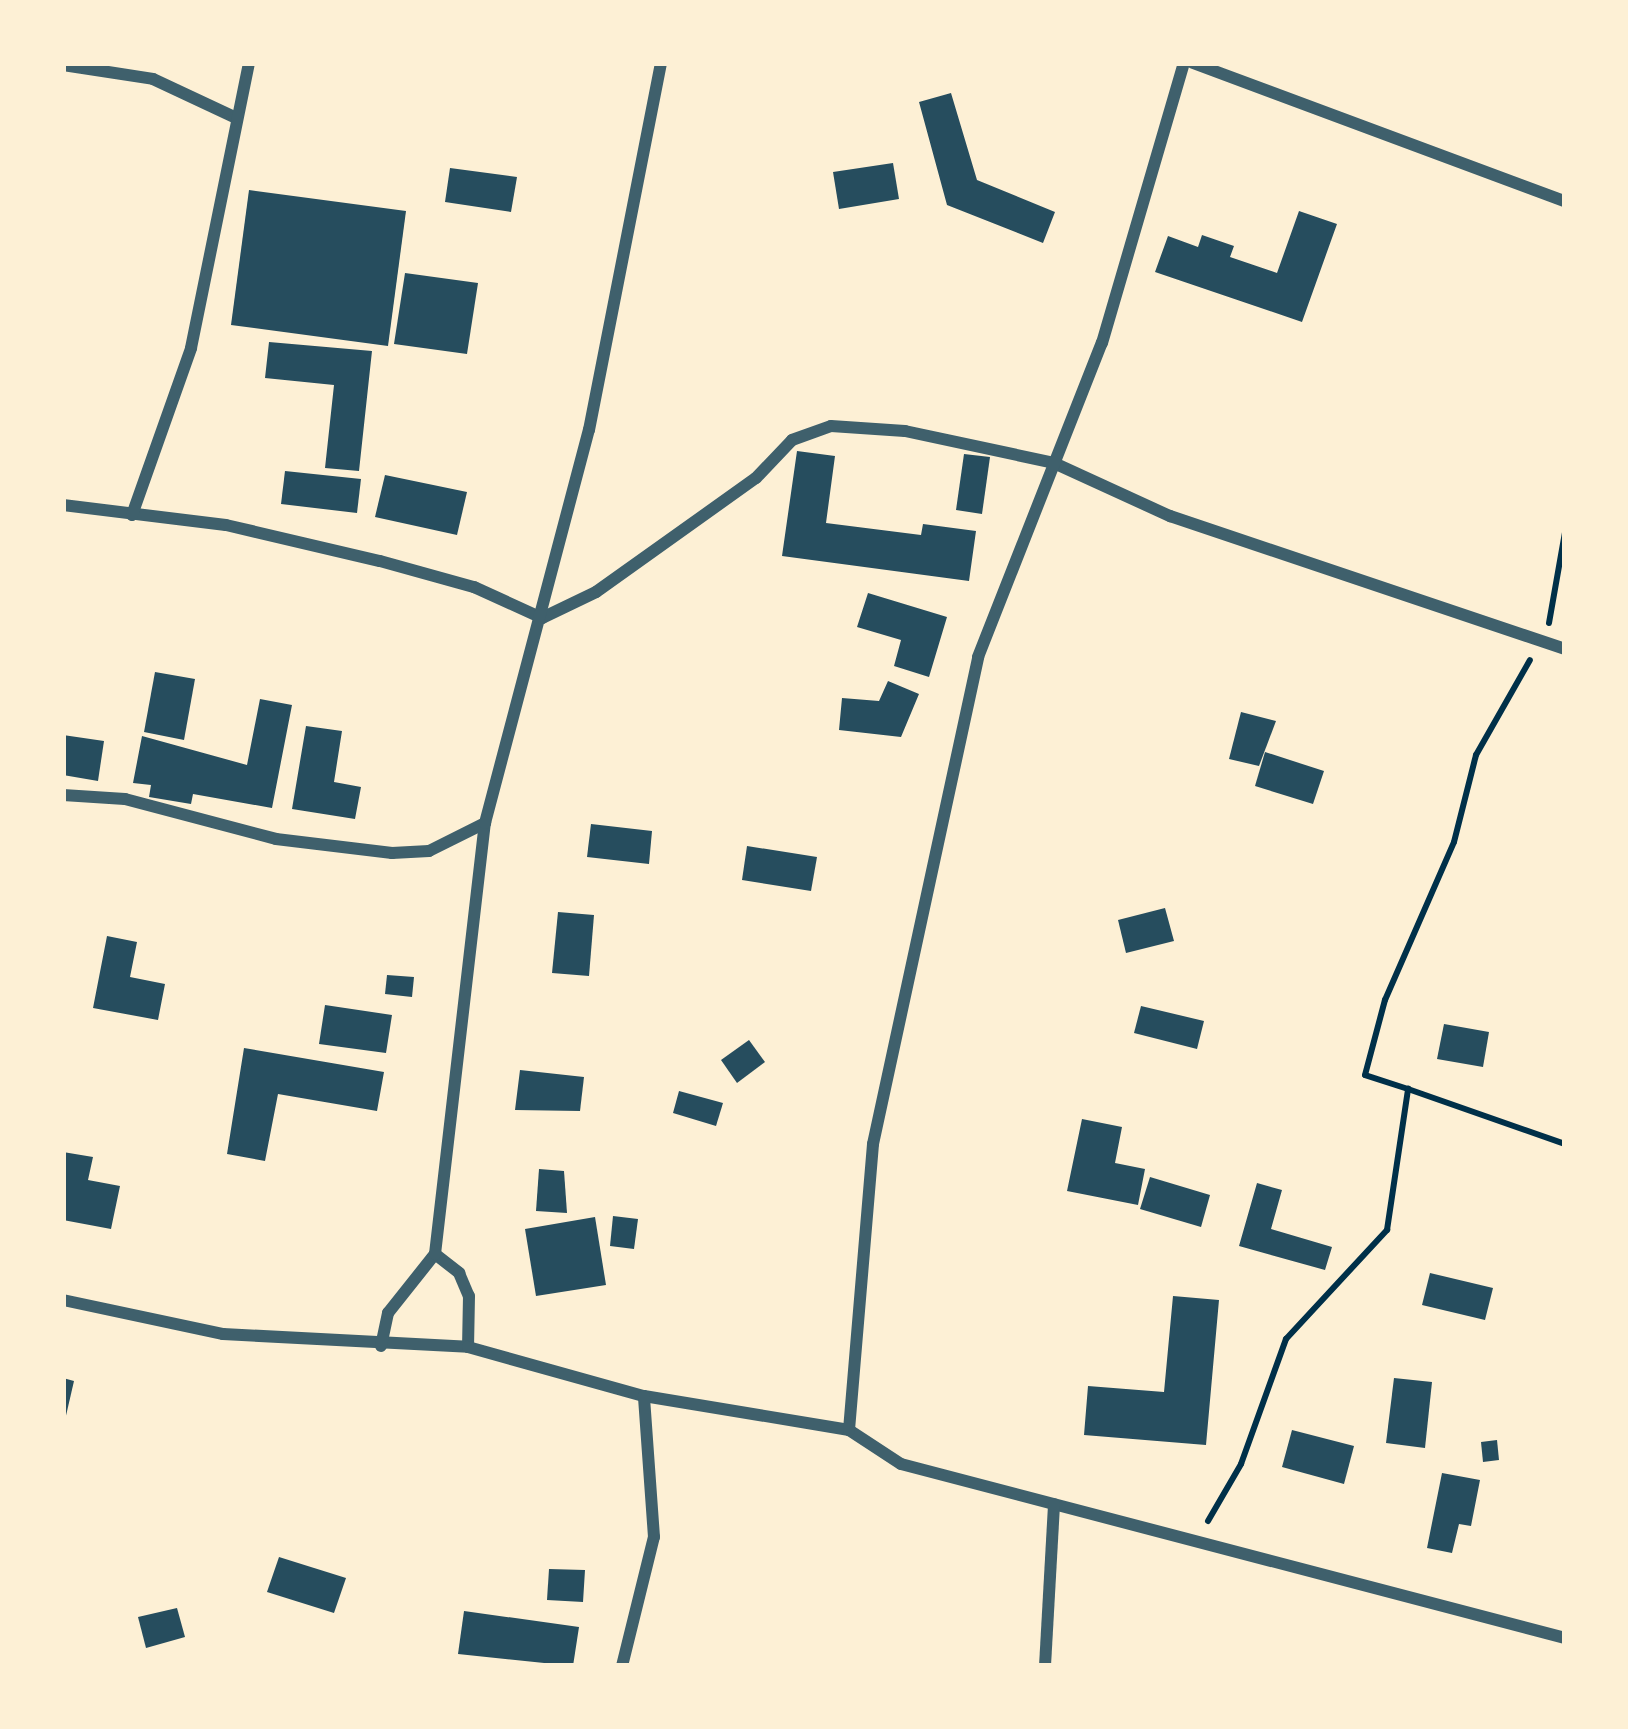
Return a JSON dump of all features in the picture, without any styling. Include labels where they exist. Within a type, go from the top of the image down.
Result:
[{"type":"street","points":[[132,514],[191,348],[234,118],[249,63]]},
{"type":"street","points":[[381,1346],[388,1313],[435,1254],[485,823],[589,430],[661,63]]},
{"type":"street","points":[[849,1430],[873,1144],[926,875],[978,657],[1102,343],[1184,63]]},
{"type":"street","points":[[1193,63],[1565,201]]},
{"type":"street","points":[[63,65],[153,80],[234,118]]},
{"type":"street","points":[[542,618],[596,592],[756,478],[792,440],[831,426],[905,431],[1054,463],[1170,516],[1565,650]]},
{"type":"street","points":[[63,505],[226,525],[380,561],[474,587],[542,618]]},
{"type":"street","points":[[63,795],[125,799],[276,839],[392,854],[429,850],[485,823]]},
{"type":"street","points":[[435,1254],[459,1273],[469,1296],[468,1348]]},
{"type":"street","points":[[63,1300],[223,1334],[468,1348],[644,1396],[849,1430],[901,1464],[1565,1638]]},
{"type":"street","points":[[622,1666],[654,1537],[644,1396]]},
{"type":"street","points":[[1045,1666],[1054,1504]]},
{"type":"path","points":[[1565,532],[1545,643],[1512,680],[1476,755],[1454,842],[1385,1000],[1365,1075],[1565,1144]]},
{"type":"path","points":[[1197,1541],[1241,1464],[1286,1339],[1387,1230],[1408,1089]]},
{"type":"building","points":[[951,93],[977,180],[1055,212],[1043,243],[947,205],[919,102]]},
{"type":"building","points":[[893,163],[899,199],[839,209],[833,172]]},
{"type":"building","points":[[450,168],[517,177],[511,212],[445,202]]},
{"type":"building","points":[[249,190],[406,211],[388,346],[231,325]]},
{"type":"building","points":[[1299,211],[1337,224],[1302,322],[1155,272],[1168,236],[1198,247],[1202,235],[1234,246],[1230,257],[1277,273]]},
{"type":"building","points":[[405,273],[478,283],[467,354],[394,344]]},
{"type":"building","points":[[269,342],[372,351],[359,471],[325,468],[334,385],[265,378]]},
{"type":"building","points":[[797,451],[835,456],[826,523],[921,535],[923,524],[976,531],[969,581],[782,556]]},
{"type":"building","points":[[964,454],[990,457],[982,514],[956,510]]},
{"type":"building","points":[[285,471],[361,479],[357,513],[281,504]]},
{"type":"building","points":[[385,475],[467,492],[457,535],[375,517]]},
{"type":"building","points":[[868,593],[947,617],[929,677],[894,666],[901,640],[857,627]]},
{"type":"building","points":[[155,672],[195,679],[184,740],[144,732]]},
{"type":"building","points":[[888,681],[919,694],[901,737],[839,730],[842,698],[879,701]]},
{"type":"building","points":[[260,699],[292,705],[272,808],[193,794],[191,804],[149,797],[151,785],[133,783],[142,736],[247,765]]},
{"type":"building","points":[[1241,712],[1276,721],[1259,766],[1229,759]]},
{"type":"building","points":[[306,726],[342,731],[334,782],[361,787],[355,819],[292,809]]},
{"type":"building","points":[[63,735],[104,741],[98,781],[63,775]]},
{"type":"building","points":[[1265,752],[1324,771],[1313,804],[1255,786]]},
{"type":"building","points":[[591,824],[652,831],[649,864],[587,857]]},
{"type":"building","points":[[747,846],[817,857],[811,891],[742,880]]},
{"type":"building","points":[[1165,908],[1174,941],[1126,953],[1118,920]]},
{"type":"building","points":[[558,912],[594,915],[589,976],[552,973]]},
{"type":"building","points":[[107,936],[137,942],[130,977],[165,984],[158,1020],[93,1008]]},
{"type":"building","points":[[387,975],[414,977],[412,997],[385,994]]},
{"type":"building","points":[[325,1005],[392,1015],[386,1053],[319,1044]]},
{"type":"building","points":[[1141,1006],[1204,1021],[1197,1049],[1134,1033]]},
{"type":"building","points":[[1444,1024],[1489,1032],[1483,1067],[1437,1059]]},
{"type":"building","points":[[749,1040],[765,1062],[737,1083],[721,1060]]},
{"type":"building","points":[[244,1048],[384,1072],[377,1111],[278,1094],[265,1161],[227,1154]]},
{"type":"building","points":[[520,1070],[584,1077],[580,1111],[515,1110]]},
{"type":"building","points":[[679,1091],[723,1103],[716,1126],[673,1113]]},
{"type":"building","points":[[1082,1119],[1122,1127],[1115,1163],[1145,1169],[1138,1205],[1067,1191]]},
{"type":"building","points":[[63,1152],[93,1157],[88,1180],[120,1186],[111,1229],[63,1220]]},
{"type":"building","points":[[539,1169],[564,1171],[567,1213],[536,1211]]},
{"type":"building","points":[[1150,1177],[1210,1195],[1201,1227],[1140,1209]]},
{"type":"building","points":[[1257,1183],[1282,1190],[1271,1229],[1332,1247],[1325,1270],[1239,1246]]},
{"type":"building","points":[[613,1216],[638,1219],[634,1249],[610,1246]]},
{"type":"building","points":[[595,1217],[606,1285],[536,1296],[525,1229]]},
{"type":"building","points":[[1430,1273],[1493,1288],[1485,1320],[1422,1305]]},
{"type":"building","points":[[1173,1296],[1219,1300],[1206,1445],[1084,1435],[1088,1386],[1164,1392]]},
{"type":"building","points":[[63,1378],[74,1381],[65,1420],[63,1420]]},
{"type":"building","points":[[1394,1378],[1432,1382],[1425,1448],[1386,1443]]},
{"type":"building","points":[[1292,1430],[1354,1446],[1344,1484],[1282,1467]]},
{"type":"building","points":[[1497,1440],[1499,1460],[1483,1462],[1481,1442]]},
{"type":"building","points":[[1442,1473],[1480,1480],[1471,1526],[1459,1524],[1452,1553],[1427,1548]]},
{"type":"building","points":[[279,1557],[346,1578],[334,1613],[267,1592]]},
{"type":"building","points":[[549,1569],[585,1570],[583,1602],[547,1600]]},
{"type":"building","points":[[177,1608],[185,1637],[146,1648],[138,1617]]},
{"type":"building","points":[[464,1611],[579,1627],[573,1666],[458,1654]]}]
